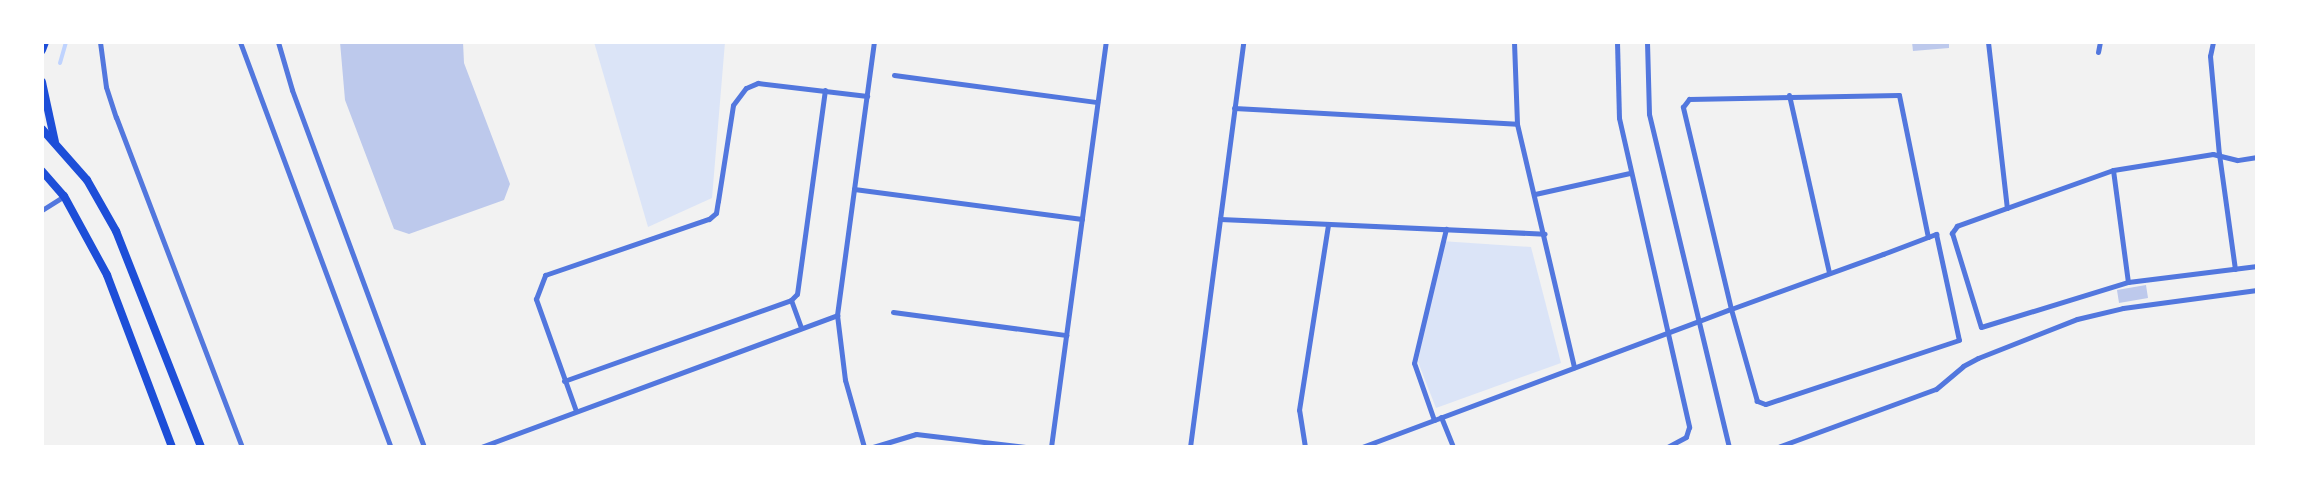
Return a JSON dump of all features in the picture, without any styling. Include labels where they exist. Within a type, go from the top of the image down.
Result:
[{"type":"main road","points":[[42,50],[45,42]]},
{"type":"main road","points":[[42,82],[55,142]]},
{"type":"main road","points":[[42,129],[87,180],[117,231],[201,447]]},
{"type":"main road","points":[[42,171],[64,196],[107,274],[172,447]]},
{"type":"street","points":[[100,42],[106,87],[116,117],[242,447]]},
{"type":"street","points":[[240,42],[391,447]]},
{"type":"street","points":[[278,42],[296,101],[424,447]]},
{"type":"street","points":[[864,447],[845,380],[837,315],[874,42]]},
{"type":"street","points":[[1052,447],[1106,42]]},
{"type":"street","points":[[1190,447],[1243,42]]},
{"type":"street","points":[[1514,42],[1517,124],[1545,234],[1574,368]]},
{"type":"street","points":[[1617,42],[1616,98],[1630,173],[1689,428],[1686,437],[1667,447]]},
{"type":"street","points":[[1647,42],[1649,114],[1729,447]]},
{"type":"street","points":[[1988,42],[2007,208]]},
{"type":"street","points":[[2098,52],[2100,42]]},
{"type":"street","points":[[2213,42],[2210,56],[2219,154],[2235,269]]},
{"type":"street","points":[[894,75],[1097,102]]},
{"type":"street","points":[[576,411],[536,299],[545,275],[709,219],[716,213],[733,105],[746,88],[759,83],[867,96]]},
{"type":"street","points":[[564,381],[791,300],[799,288],[825,90]]},
{"type":"street","points":[[1362,447],[1668,332],[1699,321],[1731,309],[1828,273],[1928,237],[1936,234],[1959,334],[1955,344],[1760,404],[1731,309],[1684,104],[1689,99],[1893,93],[1902,97],[1928,237]]},
{"type":"street","points":[[1789,95],[1828,273]]},
{"type":"street","points":[[1234,108],[1517,124]]},
{"type":"street","points":[[2257,157],[2237,160],[2219,154],[2113,170],[1957,226],[1952,232],[1982,327],[2128,282],[2257,266]]},
{"type":"street","points":[[2113,170],[2128,282]]},
{"type":"street","points":[[1535,194],[1630,173]]},
{"type":"street","points":[[854,189],[1082,219]]},
{"type":"street","points":[[42,210],[64,196]]},
{"type":"street","points":[[1220,219],[1545,234]]},
{"type":"street","points":[[1305,447],[1299,410],[1328,224]]},
{"type":"street","points":[[1434,420],[1414,363],[1446,230]]},
{"type":"street","points":[[1778,447],[1936,390],[1970,362],[2077,319],[2123,308],[2257,290]]},
{"type":"street","points":[[791,300],[801,327]]},
{"type":"street","points":[[893,312],[1066,335]]},
{"type":"street","points":[[481,447],[837,315]]},
{"type":"street","points":[[1441,417],[1453,447]]},
{"type":"street","points":[[873,447],[916,434],[1025,447]]},
{"type":"shaded area","points":[[594,42],[725,42],[712,198],[648,227]]},
{"type":"shaded area","points":[[1441,241],[1531,247],[1561,363],[1436,408],[1418,362]]},
{"type":"building","points":[[340,42],[463,42],[464,63],[510,184],[504,200],[409,234],[394,229],[345,100]]},
{"type":"building","points":[[1912,42],[1949,42],[1949,48],[1913,51]]},
{"type":"building","points":[[2146,285],[2148,298],[2119,303],[2117,290]]},
{"type":"waterway","points":[[60,63],[66,42]]}]
